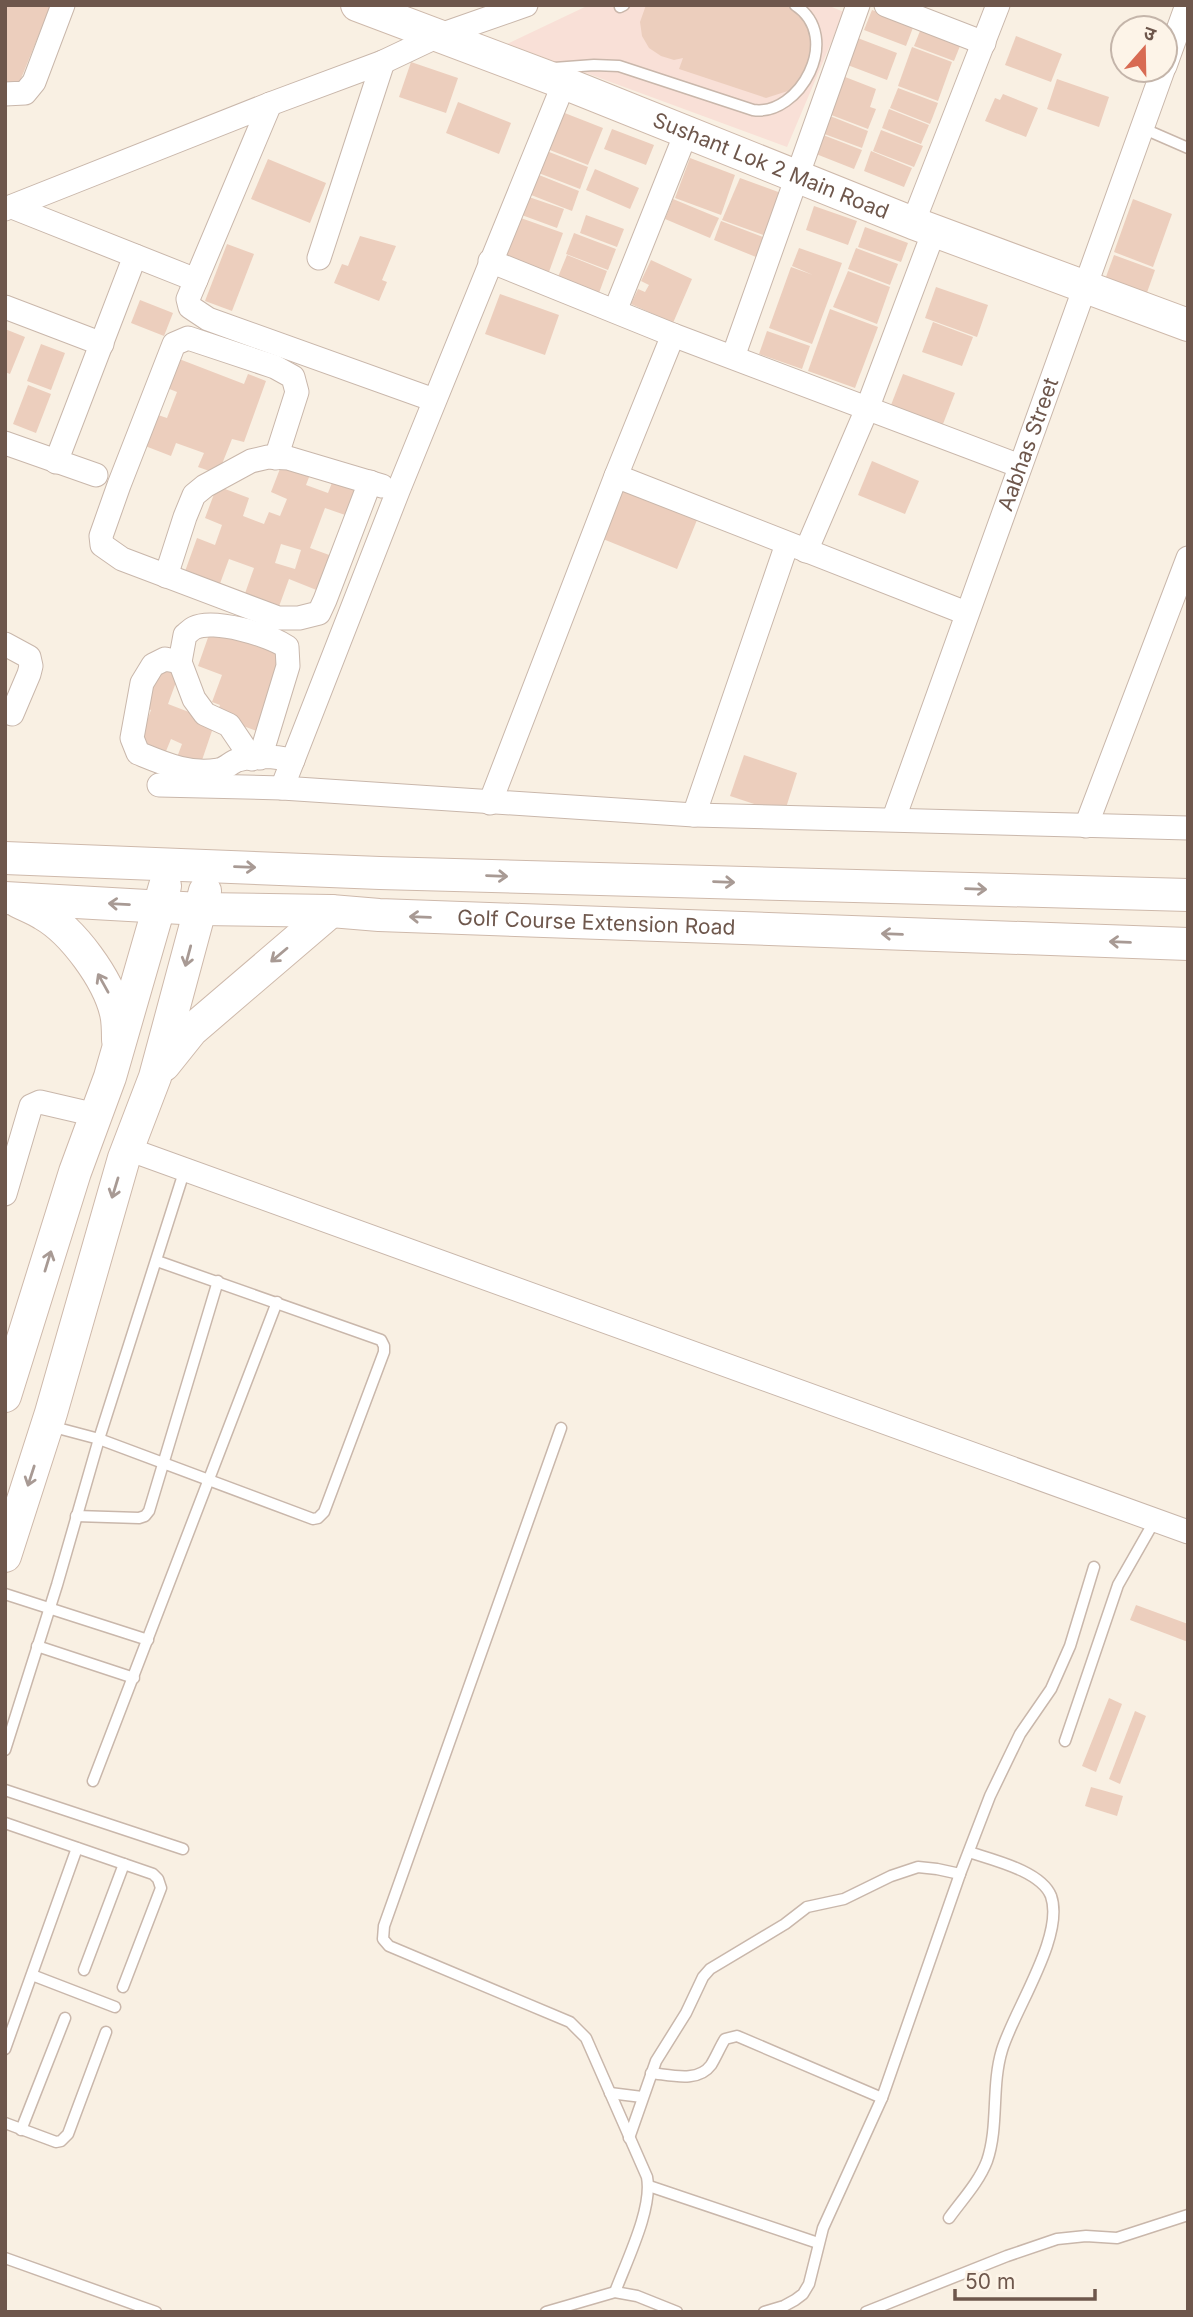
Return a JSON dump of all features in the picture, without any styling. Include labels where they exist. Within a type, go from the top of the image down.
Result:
[{"type":"main road","name":"Sushant Lok 2 Main Road","points":[[357,5],[564,83],[924,227],[1188,325]]},
{"type":"main road","name":"Golf Course Extension Road","points":[[5,858],[380,873],[1188,895]]},
{"type":"main road","points":[[5,1396],[75,1172],[119,1048],[161,906],[170,864]]},
{"type":"main road","points":[[5,1556],[47,1425],[128,1149],[155,1077],[212,866]]},
{"type":"main road","name":"Golf Course Extension Road","points":[[8,899],[200,909],[331,911],[379,915],[1188,944]]},
{"type":"main road","points":[[8,899],[45,915],[65,930],[88,959],[106,986],[117,1014],[119,1048]]},
{"type":"main road","points":[[155,1077],[192,1030],[331,911]]},
{"type":"main road","points":[[36,1300],[78,1312]]},
{"type":"street","points":[[5,94],[25,93],[34,82],[63,5]]},
{"type":"street","points":[[8,208],[383,62],[440,35],[526,5]]},
{"type":"street","points":[[733,357],[858,5]]},
{"type":"street","points":[[886,5],[984,43]]},
{"type":"street","points":[[694,815],[796,548],[867,409],[998,5]]},
{"type":"street","name":"Aabhas Street","points":[[1179,27],[1187,5]]},
{"type":"street","points":[[319,258],[383,62]]},
{"type":"street","points":[[282,788],[398,491],[564,83]]},
{"type":"street","name":"Aabhas Street","points":[[894,818],[1158,84]]},
{"type":"street","points":[[270,104],[188,299],[190,307],[208,319],[435,400]]},
{"type":"street","points":[[615,311],[686,133]]},
{"type":"street","points":[[8,208],[196,280]]},
{"type":"street","points":[[56,462],[135,256]]},
{"type":"street","points":[[491,261],[673,335],[1020,466]]},
{"type":"street","points":[[5,307],[102,344]]},
{"type":"street","points":[[490,803],[673,335]]},
{"type":"street","points":[[276,458],[297,392],[293,377],[275,367],[188,338],[174,344],[118,485],[101,536],[102,545],[122,559],[278,618],[299,618],[319,613],[370,482]]},
{"type":"street","points":[[5,443],[96,475]]},
{"type":"street","points":[[166,576],[194,495],[243,465],[268,457],[288,458],[398,491]]},
{"type":"street","points":[[616,476],[966,613]]},
{"type":"street","points":[[1086,826],[1188,558]]},
{"type":"street","points":[[217,624],[276,639],[287,647],[288,666],[256,758],[229,725],[205,714],[194,699],[180,662],[185,635],[195,627],[217,624]]},
{"type":"street","points":[[5,644],[29,657],[31,666],[12,713]]},
{"type":"street","points":[[180,662],[165,659],[153,665],[142,683],[132,738],[138,753],[181,770],[220,770],[238,760],[271,756],[293,760]]},
{"type":"street","points":[[159,785],[282,788],[694,815],[894,818],[1188,828]]},
{"type":"street","points":[[5,1194],[32,1106],[40,1102],[96,1115]]},
{"type":"street","points":[[128,1149],[1188,1532]]},
{"type":"lane","points":[[527,70],[619,66],[753,110],[771,109],[797,89],[808,75],[817,56],[817,37],[813,22],[806,12],[796,5]]},
{"type":"lane","points":[[1142,128],[1188,148]]},
{"type":"lane","points":[[5,1750],[99,1439],[185,1169]]},
{"type":"lane","points":[[47,1425],[99,1439],[313,1519],[324,1512],[384,1352],[381,1340],[157,1261]]},
{"type":"lane","points":[[76,1516],[145,1516],[152,1502],[218,1281]]},
{"type":"lane","points":[[93,1781],[277,1302]]},
{"type":"lane","points":[[561,1428],[388,1913],[383,1939],[389,1946],[570,2022],[586,2038],[649,2186],[646,2207],[615,2291]]},
{"type":"lane","points":[[1065,1741],[1118,1585],[1155,1520]]},
{"type":"lane","points":[[764,2312],[784,2306],[803,2294],[809,2284],[818,2243],[882,2098],[990,1796],[1014,1746],[1051,1689],[1070,1646],[1094,1567]]},
{"type":"lane","points":[[5,1594],[148,1640]]},
{"type":"lane","points":[[37,1646],[134,1678]]},
{"type":"lane","points":[[5,1790],[183,1849]]},
{"type":"lane","points":[[5,1823],[153,1874],[158,1879],[161,1888],[123,1987]]},
{"type":"lane","points":[[5,2049],[77,1848]]},
{"type":"lane","points":[[949,2218],[986,2162],[992,2141],[995,2092],[1002,2051],[1048,1943],[1054,1919],[1051,1897],[1039,1880],[969,1852]]},
{"type":"lane","points":[[84,1970],[124,1864]]},
{"type":"lane","points":[[629,2138],[651,2073],[686,2013],[703,1977],[710,1969],[785,1924],[807,1907],[844,1899],[891,1875],[918,1867],[960,1874]]},
{"type":"lane","points":[[32,1975],[115,2007]]},
{"type":"lane","points":[[21,2130],[65,2018]]},
{"type":"lane","points":[[5,2123],[55,2143],[65,2138],[106,2032]]},
{"type":"lane","points":[[651,2073],[691,2077],[699,2075],[712,2063],[724,2039],[737,2036],[882,2098]]},
{"type":"lane","points":[[610,2093],[642,2097]]},
{"type":"lane","points":[[649,2186],[818,2243]]},
{"type":"lane","points":[[866,2312],[1057,2239],[1086,2236],[1117,2238],[1188,2215]]},
{"type":"lane","points":[[5,2258],[156,2312]]},
{"type":"lane","points":[[545,2312],[615,2291],[637,2296],[677,2312]]},
{"type":"shaded area","points":[[589,5],[827,5],[844,12],[787,147],[507,44]]},
{"type":"building","points":[[5,5],[51,5],[16,91],[5,87]]},
{"type":"building","points":[[646,5],[791,7],[810,27],[812,51],[802,78],[791,90],[766,98],[679,69],[683,58],[674,60],[649,48],[642,36],[640,22]]},
{"type":"building","points":[[872,10],[914,25],[906,46],[864,30]]},
{"type":"building","points":[[922,26],[962,41],[954,61],[914,46]]},
{"type":"building","points":[[1016,36],[1062,54],[1051,82],[1005,65]]},
{"type":"building","points":[[855,37],[897,53],[887,80],[845,64]]},
{"type":"building","points":[[912,47],[952,62],[938,101],[898,86]]},
{"type":"building","points":[[411,62],[458,78],[446,113],[399,97]]},
{"type":"building","points":[[840,75],[876,89],[870,107],[876,109],[868,129],[826,113]]},
{"type":"building","points":[[1057,79],[1109,97],[1099,127],[1047,109]]},
{"type":"building","points":[[898,88],[938,103],[930,124],[890,108]]},
{"type":"building","points":[[1003,94],[1038,108],[1026,137],[985,121],[995,98],[1000,100]]},
{"type":"building","points":[[458,102],[511,123],[499,154],[446,133]]},
{"type":"building","points":[[889,109],[929,125],[921,144],[882,128]]},
{"type":"building","points":[[557,110],[603,128],[588,165],[542,147]]},
{"type":"building","points":[[825,114],[868,131],[862,148],[819,132]]},
{"type":"building","points":[[612,129],[654,145],[646,165],[604,149]]},
{"type":"building","points":[[881,130],[923,146],[914,167],[873,151]]},
{"type":"building","points":[[818,133],[862,150],[854,169],[811,152]]},
{"type":"building","points":[[544,150],[588,167],[580,189],[536,172]]},
{"type":"building","points":[[871,151],[912,168],[904,187],[864,171]]},
{"type":"building","points":[[690,158],[735,175],[721,215],[675,198]]},
{"type":"building","points":[[268,159],[326,183],[310,223],[251,199]]},
{"type":"building","points":[[595,169],[639,188],[630,209],[586,190]]},
{"type":"building","points":[[534,173],[579,191],[572,211],[526,193]]},
{"type":"building","points":[[740,178],[781,193],[766,236],[722,220]]},
{"type":"building","points":[[526,196],[564,209],[557,228],[519,214]]},
{"type":"building","points":[[673,199],[719,218],[710,238],[665,219]]},
{"type":"building","points":[[1133,199],[1172,214],[1153,267],[1114,252]]},
{"type":"building","points":[[814,206],[857,221],[848,245],[806,230]]},
{"type":"building","points":[[586,215],[624,229],[617,247],[580,233]]},
{"type":"building","points":[[518,217],[563,233],[549,272],[503,256]]},
{"type":"building","points":[[721,221],[763,237],[756,257],[714,240]]},
{"type":"building","points":[[865,227],[908,243],[901,262],[858,247]]},
{"type":"building","points":[[574,233],[616,249],[608,270],[566,254]]},
{"type":"building","points":[[360,236],[396,246],[382,280],[387,282],[379,301],[334,283],[342,264],[348,266]]},
{"type":"building","points":[[227,244],[254,254],[232,311],[205,301]]},
{"type":"building","points":[[799,248],[842,263],[812,344],[769,328],[791,267],[813,275],[792,266]]},
{"type":"building","points":[[856,248],[898,264],[890,285],[848,269]]},
{"type":"building","points":[[567,255],[607,271],[599,293],[558,277]]},
{"type":"building","points":[[1114,255],[1155,270],[1144,301],[1103,285]]},
{"type":"building","points":[[651,260],[692,279],[673,323],[631,304],[638,289],[645,292],[649,285],[641,281]]},
{"type":"building","points":[[848,271],[890,287],[877,324],[833,307]]},
{"type":"building","points":[[936,287],[988,305],[977,337],[925,318]]},
{"type":"building","points":[[500,294],[559,315],[545,355],[485,334]]},
{"type":"building","points":[[140,300],[173,313],[164,336],[131,323]]},
{"type":"building","points":[[830,309],[878,327],[855,388],[808,371]]},
{"type":"building","points":[[933,322],[973,337],[962,366],[922,352]]},
{"type":"building","points":[[5,329],[25,337],[10,374],[5,372]]},
{"type":"building","points":[[767,331],[810,346],[802,369],[759,354]]},
{"type":"building","points":[[41,344],[65,353],[51,390],[27,381]]},
{"type":"building","points":[[174,357],[244,384],[248,374],[266,381],[244,442],[232,439],[218,474],[198,467],[204,453],[176,443],[171,456],[140,444],[152,413],[167,418],[177,392],[162,386]]},
{"type":"building","points":[[903,374],[955,393],[943,424],[891,405]]},
{"type":"building","points":[[28,385],[51,394],[36,433],[13,424]]},
{"type":"building","points":[[283,461],[311,472],[306,485],[328,493],[333,480],[357,489],[348,516],[325,508],[310,548],[332,556],[319,591],[289,579],[277,612],[243,599],[254,568],[229,559],[218,589],[183,577],[197,538],[215,545],[222,525],[205,518],[217,486],[249,498],[243,516],[264,524],[269,512],[280,516],[287,499],[271,492]],"holes":[[[281,544],[301,550],[295,569],[275,563]]]},
{"type":"building","points":[[872,461],[919,481],[905,514],[858,495]]},
{"type":"building","points":[[623,490],[697,520],[677,569],[603,539]]},
{"type":"building","points":[[211,629],[285,656],[257,731],[216,716],[220,705],[212,702],[222,675],[198,666]]},
{"type":"building","points":[[156,667],[179,674],[168,704],[215,722],[199,769],[176,760],[182,744],[171,739],[164,756],[138,745],[151,710],[140,706]]},
{"type":"building","points":[[744,755],[797,773],[784,814],[730,796]]},
{"type":"building","points":[[1136,1605],[1188,1624],[1188,1642],[1130,1620]]},
{"type":"building","points":[[1109,1698],[1122,1704],[1096,1772],[1082,1766]]},
{"type":"building","points":[[1135,1711],[1146,1716],[1120,1784],[1109,1779]]},
{"type":"building","points":[[1091,1787],[1123,1796],[1117,1816],[1085,1806]]}]
